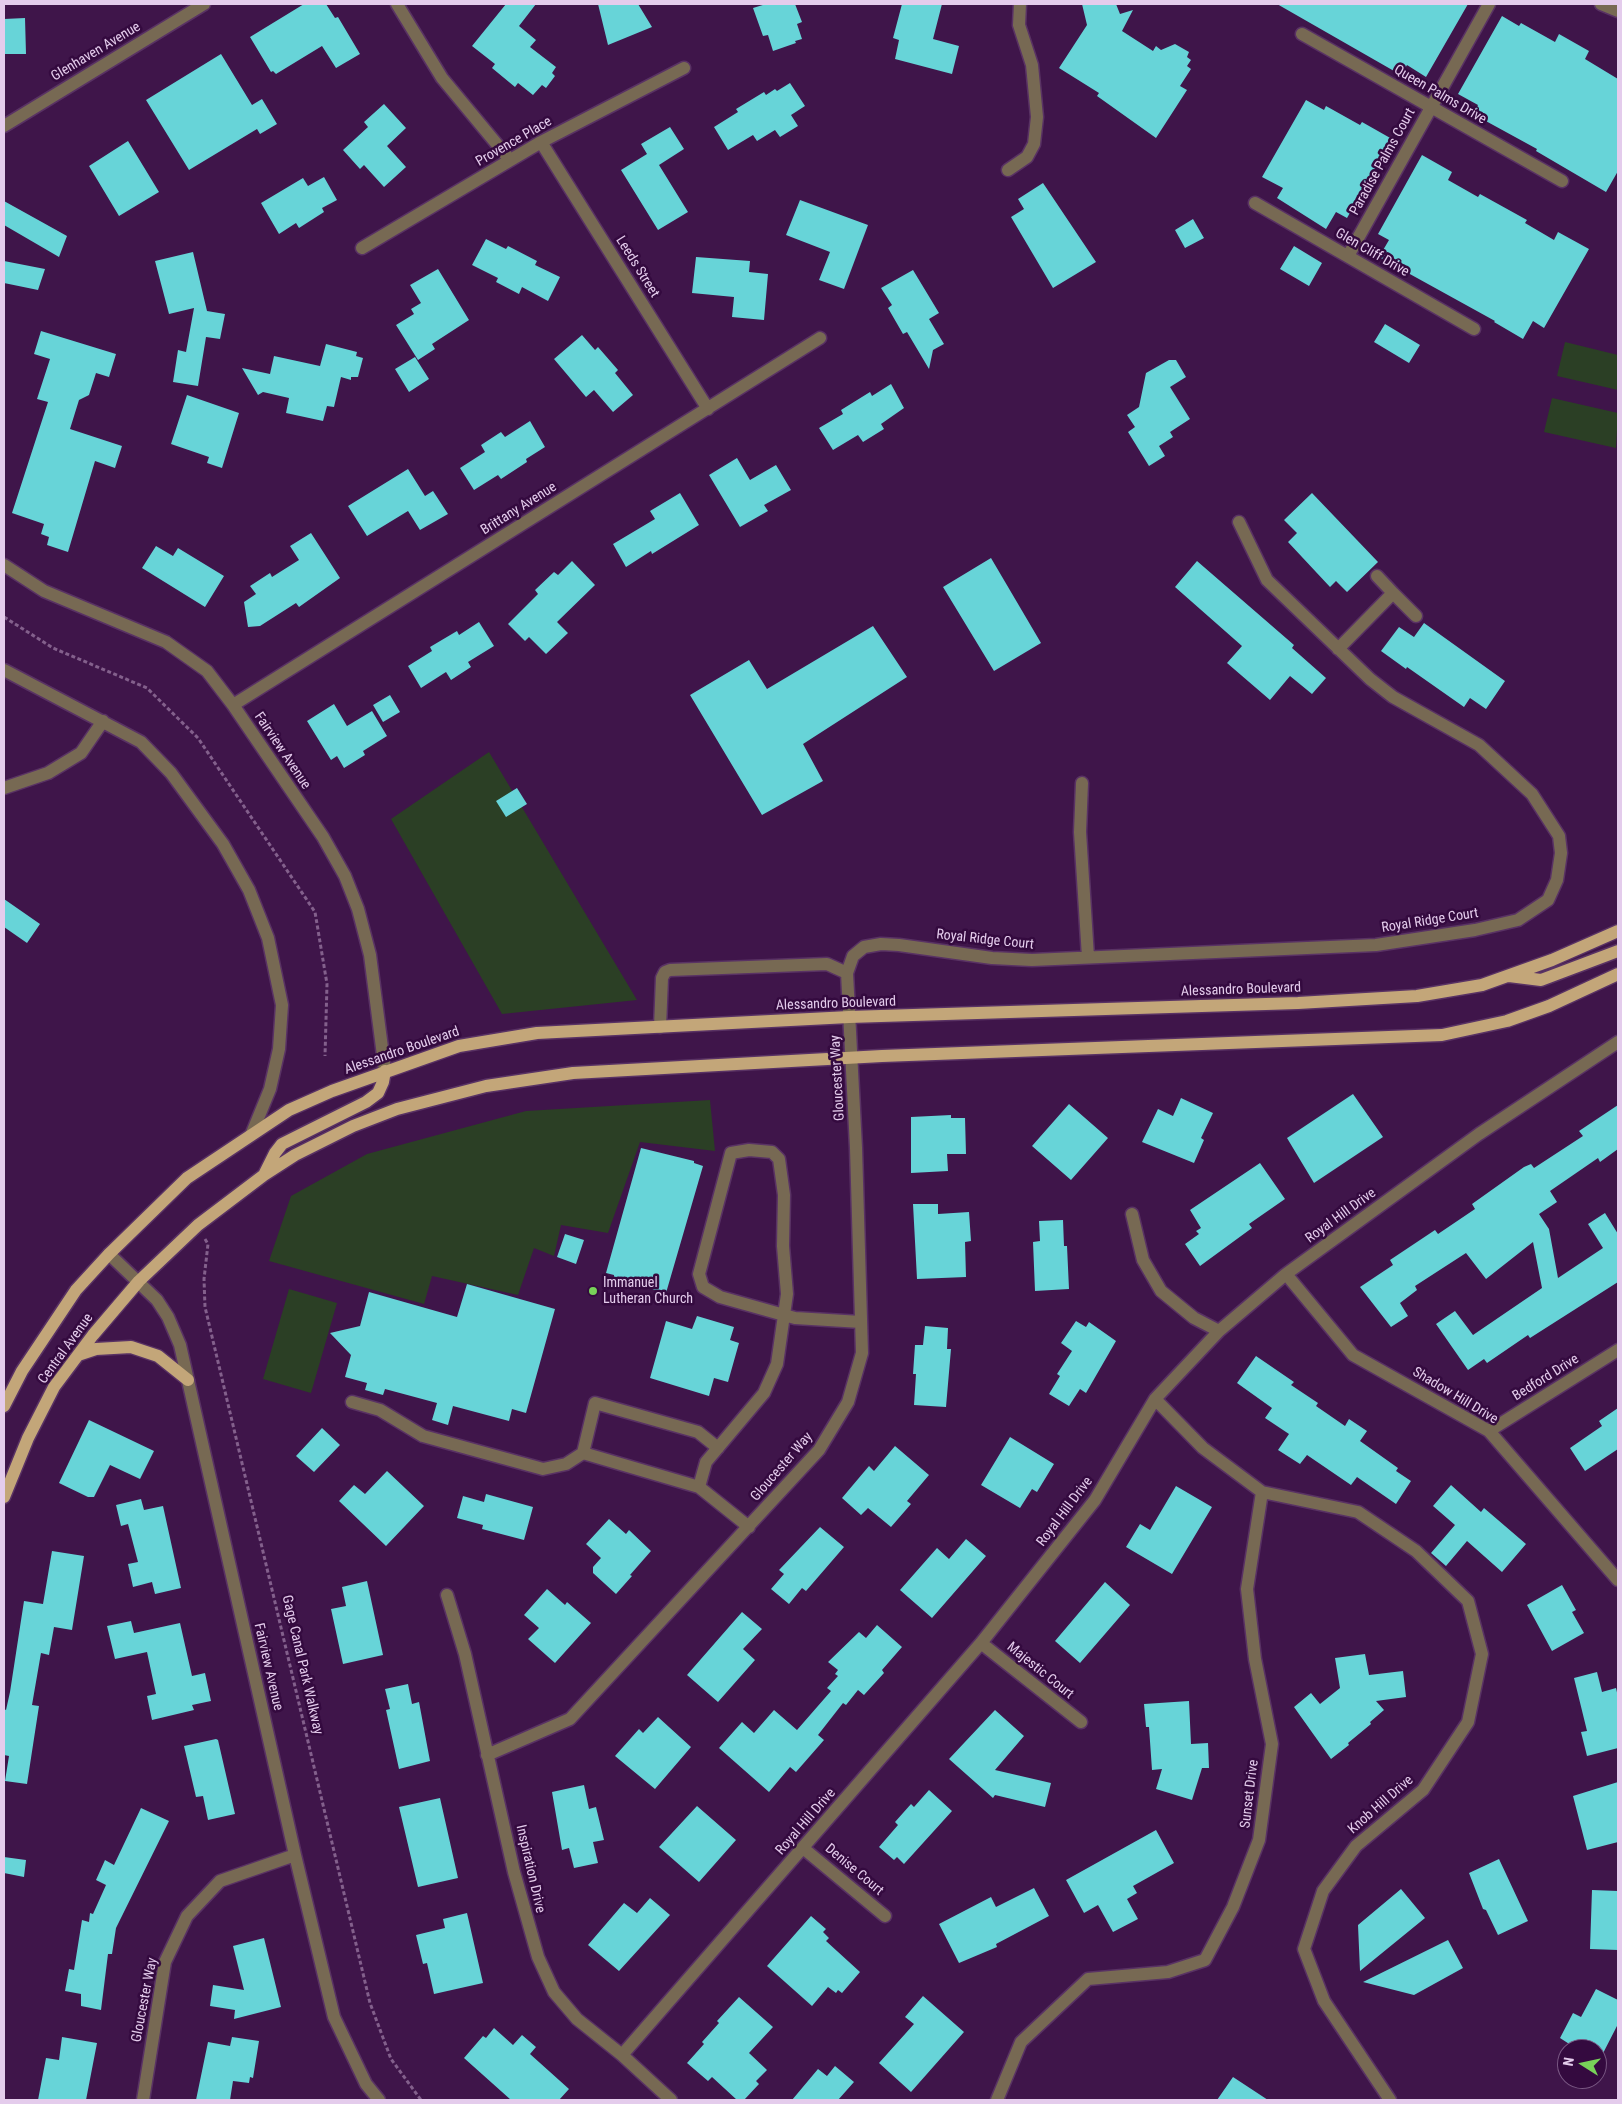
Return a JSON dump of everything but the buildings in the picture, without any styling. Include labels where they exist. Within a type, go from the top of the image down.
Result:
[{"type":"main road","name":"Alessandro Boulevard","points":[[109,1254],[187,1178],[289,1110],[385,1071],[459,1046],[537,1033],[849,1018],[1418,996],[1482,985],[1552,960],[1618,931]]},
{"type":"main road","points":[[1508,976],[1541,980],[1618,951]]},
{"type":"main road","points":[[139,1281],[198,1225],[264,1175],[296,1155],[353,1126],[398,1109],[486,1086],[573,1073],[851,1058],[1442,1035],[1507,1020],[1549,1006],[1618,974]]},
{"type":"main road","points":[[264,1175],[275,1153],[282,1144],[366,1102],[378,1093],[385,1071]]},
{"type":"main road","name":"Central Avenue","points":[[4,1406],[22,1371],[76,1290],[109,1254]]},
{"type":"main road","name":"Central Avenue","points":[[4,1497],[28,1438],[54,1387],[139,1281]]},
{"type":"main road","points":[[78,1355],[96,1349],[131,1346],[158,1356],[188,1380]]},
{"type":"street","name":"Glenhaven Avenue","points":[[4,126],[204,4]]},
{"type":"street","points":[[397,4],[442,78],[510,160]]},
{"type":"street","points":[[1008,170],[1027,158],[1034,144],[1037,116],[1032,65],[1019,25],[1020,4]]},
{"type":"street","name":"Paradise Palms Court","points":[[1348,256],[1489,4]]},
{"type":"street","points":[[1600,4],[1618,11]]},
{"type":"street","name":"Queen Palms Drive","points":[[1302,34],[1562,181]]},
{"type":"street","name":"Provence Place","points":[[362,248],[542,142],[684,68]]},
{"type":"street","name":"Leeds Street","points":[[542,142],[708,409]]},
{"type":"street","name":"Glen Cliff Drive","points":[[1255,203],[1474,329]]},
{"type":"street","name":"Brittany Avenue","points":[[233,705],[820,338]]},
{"type":"street","name":"Royal Ridge Court","points":[[847,973],[854,956],[864,946],[880,944],[992,958],[1032,960],[1376,945],[1474,930],[1518,920],[1548,900],[1556,880],[1561,853],[1559,836],[1532,794],[1479,745],[1393,697],[1370,679],[1267,580],[1239,522]]},
{"type":"street","name":"Fairview Avenue","points":[[4,565],[44,591],[166,642],[207,671],[233,705],[323,837],[346,876],[358,909],[370,955],[385,1071]]},
{"type":"street","points":[[1377,576],[1416,616]]},
{"type":"street","points":[[1338,649],[1393,593]]},
{"type":"street","points":[[4,670],[141,742],[171,773],[227,852],[249,890],[268,938],[282,1005],[279,1050],[270,1088],[252,1134]]},
{"type":"street","points":[[4,788],[48,774],[81,753],[103,721]]},
{"type":"street","points":[[1082,783],[1080,832],[1088,957]]},
{"type":"street","points":[[660,1027],[662,978],[665,972],[670,970],[827,964],[847,973],[849,1018]]},
{"type":"street","name":"Gloucester Way","points":[[488,1755],[570,1719],[819,1450],[848,1402],[862,1352],[849,1018]]},
{"type":"street","name":"Royal Hill Drive","points":[[622,2055],[981,1643],[1095,1500],[1155,1399],[1219,1330],[1286,1274],[1478,1134],[1618,1042]]},
{"type":"street","points":[[699,1487],[706,1462],[764,1393],[777,1364],[784,1315],[787,1294],[784,1246],[784,1195],[779,1159],[772,1152],[749,1150],[731,1153],[699,1274],[703,1287],[720,1297],[784,1315],[861,1322]]},
{"type":"street","points":[[1132,1214],[1143,1260],[1162,1292],[1194,1318],[1219,1330]]},
{"type":"street","name":"Fairview Avenue","points":[[109,1254],[157,1300],[168,1317],[180,1345],[295,1855],[334,2017],[366,2084],[379,2100]]},
{"type":"street","name":"Shadow Hill Drive","points":[[1286,1274],[1354,1354],[1489,1431],[1618,1580]]},
{"type":"street","name":"Bedford Drive","points":[[1489,1431],[1618,1350]]},
{"type":"street","points":[[1155,1399],[1203,1448],[1262,1492]]},
{"type":"street","points":[[352,1402],[380,1410],[423,1436],[543,1469],[566,1464],[583,1453],[595,1404],[698,1432],[718,1448]]},
{"type":"street","points":[[583,1453],[699,1487],[749,1527]]},
{"type":"street","name":"Sunset Drive","points":[[997,2100],[1021,2042],[1088,1979],[1168,1972],[1205,1960],[1233,1907],[1260,1840],[1272,1744],[1255,1659],[1247,1589],[1262,1492]]},
{"type":"street","name":"Knob Hill Drive","points":[[1262,1492],[1358,1512],[1416,1550],[1468,1601],[1482,1654],[1468,1722],[1423,1790],[1356,1846],[1323,1891],[1304,1949],[1324,2001],[1390,2100]]},
{"type":"street","name":"Inspiration Drive","points":[[447,1596],[465,1654],[524,1910],[538,1957],[554,1992],[577,2018],[622,2055],[671,2100]]},
{"type":"street","name":"Majestic Court","points":[[981,1643],[1081,1722]]},
{"type":"street","name":"Denise Court","points":[[803,1848],[885,1916]]},
{"type":"street","name":"Gloucester Way","points":[[143,2100],[166,1962],[187,1916],[220,1881],[295,1855]]},
{"type":"path","name":"Gage Canal Park Walkway","points":[[198,1225],[208,1244],[204,1279],[205,1307],[370,2003],[391,2059],[421,2100]]},
{"type":"green space","points":[[1565,342],[1618,355],[1618,390],[1557,376]]},
{"type":"green space","points":[[1552,398],[1618,413],[1616,448],[1544,432]]},
{"type":"green space","points":[[489,752],[637,1000],[502,1014],[391,819]]},
{"type":"green space","points":[[710,1100],[715,1151],[640,1142],[608,1233],[561,1225],[554,1256],[534,1248],[518,1295],[432,1276],[424,1304],[269,1261],[291,1196],[367,1154],[526,1111]]},
{"type":"green space","points":[[289,1289],[337,1303],[311,1393],[263,1379]]},
{"type":"place","name":"Immanuel Lutheran Church","points":[[593,1291]]}]
